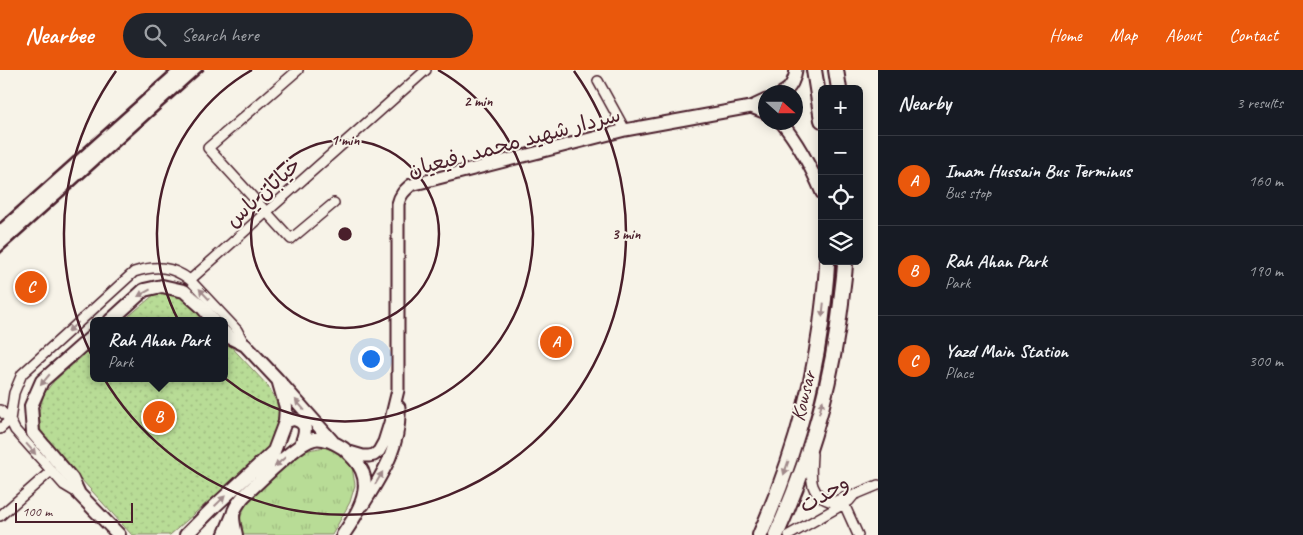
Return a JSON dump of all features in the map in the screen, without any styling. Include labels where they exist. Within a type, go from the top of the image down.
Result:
[{"type":"main road","points":[[814,70],[818,95]]},
{"type":"main road","points":[[836,70],[838,85]]},
{"type":"main road","name":"Kowsar","points":[[760,535],[798,434],[813,374],[827,265]]},
{"type":"main road","name":"Kowsar","points":[[776,535],[794,492],[825,394],[836,340],[845,265]]},
{"type":"main road","points":[[114,317],[144,290],[162,286],[184,291],[211,317]]},
{"type":"main road","points":[[228,335],[245,345],[277,378],[332,441],[346,450],[360,466],[365,479],[364,492],[354,520],[343,535]]},
{"type":"main road","points":[[90,339],[42,381],[31,406],[33,433],[72,479],[79,494],[119,535]]},
{"type":"main road","points":[[186,535],[274,451],[286,422],[286,407],[277,378]]},
{"type":"main road","points":[[286,422],[294,419],[302,423],[305,428],[305,434],[301,444]]},
{"type":"main road","points":[[236,535],[232,516],[235,507],[243,497],[301,444],[314,439],[332,441]]},
{"type":"street","points":[[298,70],[208,148],[291,239],[334,203]]},
{"type":"street","name":"خیابان یاس","points":[[190,280],[426,70]]},
{"type":"street","points":[[790,85],[796,70]]},
{"type":"street","points":[[598,81],[626,130]]},
{"type":"street","name":"سردار شهید محمد رفیعیان","points":[[346,450],[363,456],[374,456],[379,451],[390,423],[398,390],[398,204],[399,198],[404,191],[410,186],[626,130],[752,107],[758,104]]},
{"type":"street","points":[[752,107],[758,110]]},
{"type":"street","points":[[787,130],[795,140],[818,183]]},
{"type":"street","points":[[0,429],[10,420],[14,393],[22,374],[134,272],[157,267],[170,268],[183,274],[225,317]]},
{"type":"street","points":[[228,320],[237,330],[245,345]]},
{"type":"street","points":[[354,520],[388,464],[394,447],[400,412],[398,390]]},
{"type":"street","points":[[0,410],[10,420],[15,430],[64,485],[79,494]]},
{"type":"street","points":[[812,438],[811,479],[814,491],[820,497],[833,502],[846,496],[854,496]]},
{"type":"street","points":[[0,516],[51,471]]},
{"type":"street","name":"وحدت","points":[[789,535],[849,502],[854,496],[878,485]]},
{"type":"street","points":[[844,504],[858,535]]},
{"type":"street","points":[[224,535],[232,516]]},
{"type":"green space","points":[[168,292],[183,297],[203,317],[128,317],[155,294]]},
{"type":"green space","points":[[228,343],[267,385],[276,401],[279,412],[276,439],[265,452],[170,535],[132,535],[41,433],[39,411],[44,394],[53,382],[90,350],[90,382],[228,382]]},
{"type":"green space","points":[[324,447],[340,453],[352,467],[355,485],[350,502],[332,535],[241,535],[239,523],[242,514],[248,502],[258,490],[296,456]]},
{"type":"railway","points":[[0,223],[171,70]]},
{"type":"railway","points":[[0,253],[203,70]]},
{"type":"place","name":"Yazd Main Station","points":[[31,287]]},
{"type":"place","name":"Imam Hussain Bus Terminus","points":[[556,342]]},
{"type":"place","name":"Rah Ahan Park","points":[[159,417]]}]
